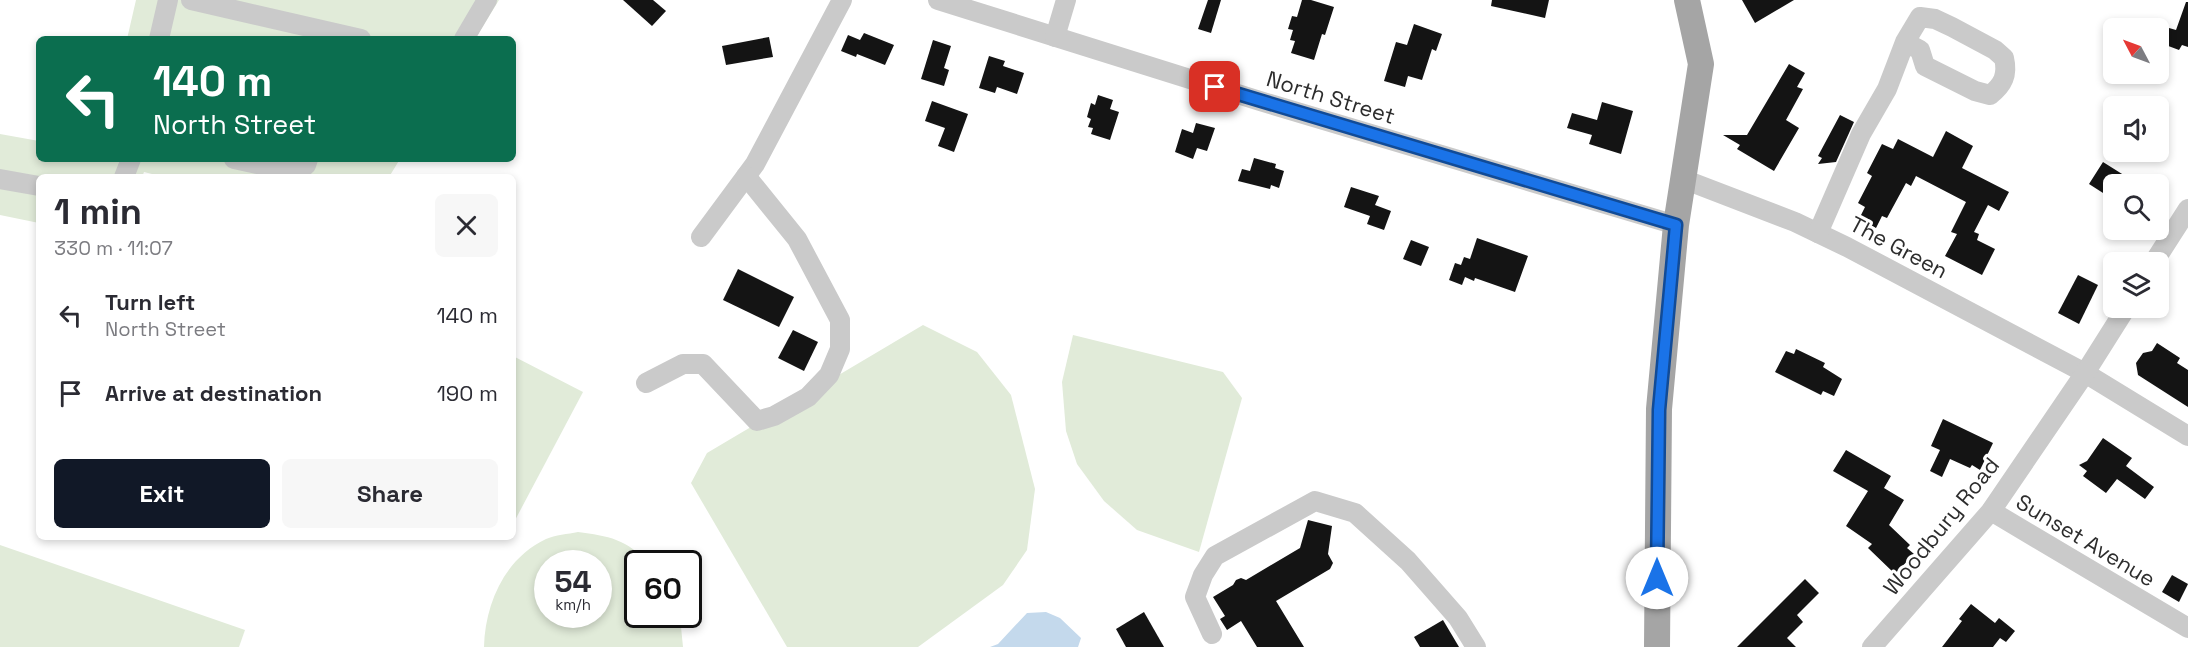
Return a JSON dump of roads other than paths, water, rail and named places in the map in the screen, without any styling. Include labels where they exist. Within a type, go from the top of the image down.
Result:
[{"type":"main road","points":[[1657,647],[1659,410],[1676,225],[1701,64],[1687,0]]},
{"type":"street","points":[[160,36],[168,0]]},
{"type":"street","points":[[191,0],[348,36]]},
{"type":"street","points":[[466,36],[487,0]]},
{"type":"street","points":[[701,237],[755,164],[842,0]]},
{"type":"street","name":"North Street","points":[[938,0],[1260,101],[1676,225]]},
{"type":"street","points":[[1055,37],[1066,0]]},
{"type":"street","points":[[1818,232],[1861,134],[1887,89],[1905,42],[1920,17],[1935,19],[2000,54],[2004,58],[2005,78],[1999,88],[1990,95],[1975,91],[1925,66],[1920,50],[1905,42]]},
{"type":"street","points":[[248,162],[295,172],[307,162]]},
{"type":"street","points":[[646,383],[683,364],[703,364],[757,422],[774,416],[808,397],[829,375],[840,349],[840,321],[797,239],[746,176]]},
{"type":"street","points":[[0,178],[36,185]]},
{"type":"street","name":"The Green","points":[[1683,179],[1818,232],[2085,373],[2188,436]]},
{"type":"street","points":[[2160,252],[2188,209]]},
{"type":"street","name":"Woodbury Road","points":[[1872,647],[1991,511],[2120,318]]},
{"type":"street","points":[[1212,634],[1195,597],[1203,575],[1215,556],[1315,501],[1355,513],[1401,554],[1458,618],[1476,647]]},
{"type":"street","name":"Sunset Avenue","points":[[1991,511],[2188,628]]},
{"type":"water","points":[[1046,612],[1060,618],[1081,638],[1078,647],[990,647],[998,644],[1027,613]]}]
